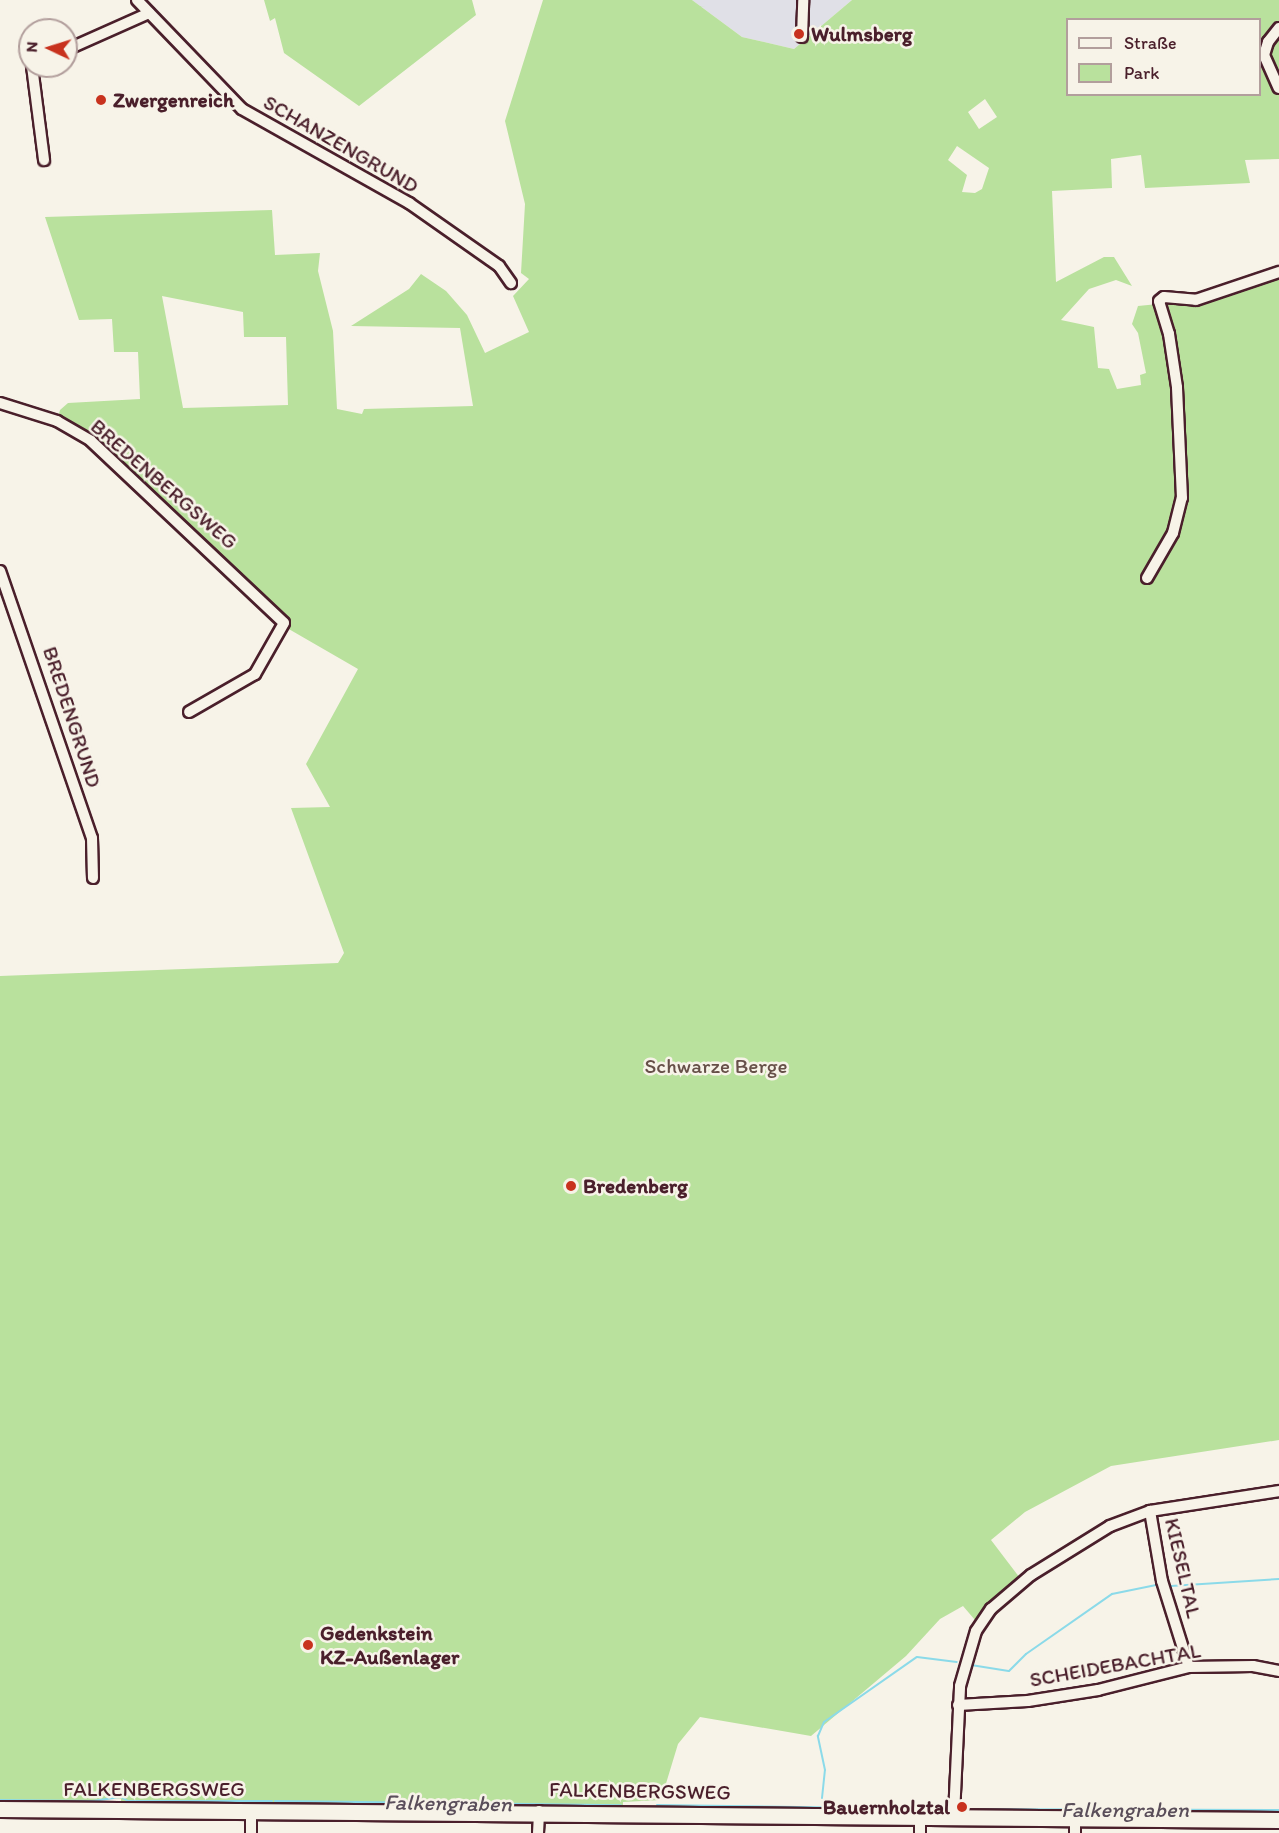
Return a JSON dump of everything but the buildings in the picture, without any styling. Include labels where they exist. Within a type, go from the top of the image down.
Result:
[{"type":"street","name":"SCHANZENGRUND","points":[[137,0],[242,109],[409,203],[499,266],[511,283]]},
{"type":"street","points":[[802,37],[803,0]]},
{"type":"street","points":[[78,45],[149,13]]},
{"type":"street","points":[[1279,28],[1264,50],[1279,88]]},
{"type":"street","points":[[34,78],[44,160]]},
{"type":"street","points":[[1147,578],[1173,533],[1182,498],[1177,387],[1169,334],[1159,301],[1164,297],[1196,300],[1279,272]]},
{"type":"street","name":"BREDENBERGSWEG","points":[[0,402],[57,421],[91,441],[284,623],[255,674],[189,712]]},
{"type":"street","name":"BREDENGRUND","points":[[0,571],[92,838],[93,878]]},
{"type":"street","points":[[954,1815],[958,1706],[970,1646],[991,1609],[1074,1545],[1110,1526],[1150,1511],[1279,1491]]},
{"type":"street","name":"KIESELTAL","points":[[1150,1511],[1162,1581],[1189,1667]]},
{"type":"street","name":"SCHEIDEBACHTAL","points":[[958,1706],[1028,1701],[1098,1690],[1189,1667],[1253,1666],[1279,1671]]},
{"type":"street","name":"FALKENBERGSWEG","points":[[0,1809],[954,1815],[1075,1826],[1279,1820]]},
{"type":"street","points":[[251,1810],[251,1833]]},
{"type":"street","points":[[538,1811],[538,1833]]},
{"type":"street","points":[[920,1815],[920,1833]]},
{"type":"shaded area","points":[[692,0],[852,0],[794,49],[742,37]]},
{"type":"green space","points":[[264,0],[472,0],[476,15],[359,106],[284,53],[275,18],[270,21]]},
{"type":"green space","name":"Schwarze Berge","points":[[543,0],[692,0],[742,37],[794,49],[852,0],[1279,0],[1279,159],[1245,160],[1250,183],[1145,188],[1141,155],[1111,159],[1112,188],[1052,191],[1056,282],[1104,257],[1114,257],[1132,286],[1116,280],[1089,289],[1061,320],[1094,327],[1098,368],[1109,369],[1117,389],[1141,385],[1140,375],[1146,373],[1138,333],[1132,324],[1138,306],[1158,304],[1160,299],[1180,300],[1279,272],[1279,1440],[1111,1466],[1025,1512],[991,1540],[1020,1578],[975,1620],[963,1606],[940,1619],[906,1656],[811,1736],[700,1717],[678,1744],[661,1800],[623,1802],[623,1808],[121,1806],[121,1799],[100,1799],[100,1806],[0,1805],[0,976],[338,963],[344,953],[291,808],[330,807],[306,764],[358,669],[287,628],[91,441],[57,421],[60,410],[68,403],[140,399],[138,352],[114,352],[112,319],[79,320],[45,217],[272,210],[275,255],[320,253],[318,271],[333,331],[337,409],[362,414],[364,409],[473,406],[460,328],[351,326],[409,289],[421,274],[446,291],[467,315],[485,353],[529,332],[513,296],[529,279],[521,273],[525,204],[505,121]],"holes":[[[985,99],[997,117],[979,129],[968,112]],[[957,146],[989,168],[982,189],[975,193],[962,192],[967,175],[948,160]],[[162,296],[243,312],[244,337],[286,337],[288,405],[183,408]]]},
{"type":"waterway","points":[[1171,1586],[1279,1579]]},
{"type":"waterway","points":[[971,1665],[1009,1671],[1026,1654],[1112,1594],[1156,1585]]},
{"type":"waterway","points":[[822,1798],[825,1770],[818,1736],[824,1722],[917,1657],[957,1662]]},
{"type":"waterway","name":"Falkengraben","points":[[0,1800],[93,1801],[121,1797],[128,1801],[272,1801]]},
{"type":"waterway","name":"Falkengraben","points":[[275,1801],[621,1805]]},
{"type":"waterway","name":"Falkengraben","points":[[657,1805],[941,1809]]},
{"type":"waterway","name":"Falkengraben","points":[[972,1809],[1279,1810]]},
{"type":"place","name":"Wulmsberg","points":[[799,34]]},
{"type":"place","name":"Zwergenreich","points":[[101,100]]},
{"type":"place","name":"Bredenberg","points":[[571,1186]]},
{"type":"place","name":"Gedenkstein KZ-Außenlager","points":[[308,1645]]},
{"type":"place","name":"Bauernholztal","points":[[962,1807]]}]
